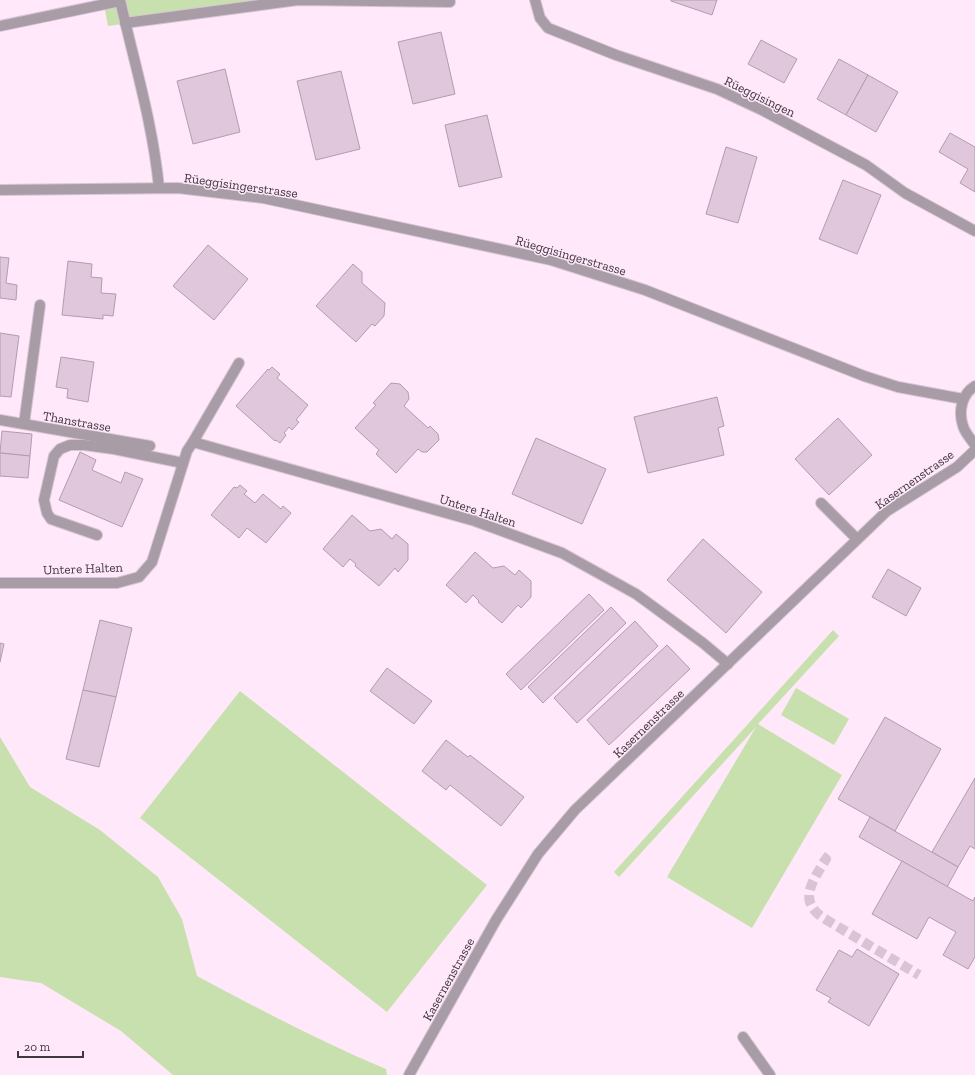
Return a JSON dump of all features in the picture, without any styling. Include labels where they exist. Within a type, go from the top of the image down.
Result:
[{"type":"street","points":[[125,23],[298,0],[450,2]]},
{"type":"street","name":"Rüeggisingen","points":[[535,0],[540,18],[548,28],[616,55],[717,89],[756,107],[866,165],[905,192],[975,231]]},
{"type":"street","points":[[0,26],[120,1],[149,124],[159,188]]},
{"type":"street","name":"Rüeggisingerstrasse","points":[[0,190],[178,188],[263,198],[551,260],[645,290],[864,376],[898,387],[963,399]]},
{"type":"street","points":[[24,424],[40,306]]},
{"type":"street","name":"Untere Halten","points":[[0,583],[117,583],[139,577],[152,562],[187,451],[239,362]]},
{"type":"street","points":[[975,386],[968,390],[963,399],[961,415],[963,427],[975,445]]},
{"type":"street","name":"Thanstrasse","points":[[0,420],[150,446]]},
{"type":"street","name":"Untere Halten","points":[[193,442],[475,521],[562,552],[636,594],[703,643],[728,664]]},
{"type":"street","points":[[97,535],[51,519],[47,513],[44,500],[54,456],[60,448],[70,445],[84,445],[114,449],[183,463]]},
{"type":"street","name":"Kasernenstrasse","points":[[409,1075],[496,920],[538,854],[576,810],[887,511],[957,467],[975,450]]},
{"type":"street","points":[[821,503],[857,539]]},
{"type":"street","points":[[743,1037],[770,1075]]},
{"type":"green space","points":[[103,0],[298,0],[108,26]]},
{"type":"green space","points":[[833,630],[839,636],[758,724],[842,775],[752,928],[667,877],[756,727],[619,877],[614,872]]},
{"type":"green space","points":[[796,688],[849,719],[834,745],[781,715]]},
{"type":"green space","points":[[240,691],[487,885],[387,1012],[140,818]]},
{"type":"green space","points":[[0,737],[30,787],[100,830],[158,877],[182,919],[197,976],[267,1013],[386,1069],[387,1075],[173,1075],[121,1031],[41,983],[0,977]]},
{"type":"building","points":[[671,0],[717,0],[712,15]]},
{"type":"building","points":[[441,32],[455,94],[413,104],[398,42]]},
{"type":"building","points":[[761,40],[797,59],[784,83],[748,64]]},
{"type":"building","points":[[839,59],[868,75],[846,115],[817,99]]},
{"type":"building","points":[[225,69],[240,132],[193,144],[177,81]]},
{"type":"building","points":[[341,71],[360,149],[316,160],[297,81]]},
{"type":"building","points":[[868,75],[898,92],[876,132],[846,115]]},
{"type":"building","points":[[487,115],[502,177],[459,187],[445,125]]},
{"type":"building","points":[[950,133],[975,147],[975,192],[960,183],[968,169],[939,152]]},
{"type":"building","points":[[726,147],[757,157],[738,223],[706,214]]},
{"type":"building","points":[[843,180],[881,195],[857,254],[819,239]]},
{"type":"building","points":[[208,245],[248,279],[214,320],[173,286]]},
{"type":"building","points":[[0,257],[9,258],[6,283],[17,285],[16,300],[0,298]]},
{"type":"building","points":[[68,261],[92,264],[91,277],[102,278],[101,293],[116,294],[113,316],[103,315],[103,319],[62,315]]},
{"type":"building","points":[[353,264],[362,272],[362,283],[385,303],[384,316],[375,326],[372,324],[356,342],[316,306]]},
{"type":"building","points":[[0,333],[19,336],[11,397],[0,396]]},
{"type":"building","points":[[61,357],[94,362],[88,402],[67,398],[68,389],[56,387]]},
{"type":"building","points":[[272,367],[280,374],[277,378],[308,405],[296,420],[299,422],[292,430],[289,427],[284,433],[286,435],[280,443],[276,440],[275,441],[236,406],[268,369],[269,370]]},
{"type":"building","points":[[391,383],[400,384],[408,392],[409,399],[404,406],[428,428],[430,426],[438,434],[439,440],[427,452],[422,452],[418,449],[396,473],[376,454],[379,450],[355,428],[376,405],[373,403]]},
{"type":"building","points":[[717,397],[724,426],[718,428],[724,455],[648,473],[634,417]]},
{"type":"building","points":[[838,418],[872,455],[829,495],[795,459]]},
{"type":"building","points":[[2,431],[32,434],[30,456],[0,453]]},
{"type":"building","points":[[536,438],[606,469],[582,524],[512,494]]},
{"type":"building","points":[[80,452],[96,460],[92,470],[121,483],[125,472],[143,479],[122,527],[59,500]]},
{"type":"building","points":[[0,453],[30,456],[28,478],[0,476]]},
{"type":"building","points":[[240,485],[247,491],[244,494],[255,503],[263,494],[281,509],[283,506],[291,513],[266,543],[247,528],[239,538],[211,515],[234,487],[237,488]]},
{"type":"building","points":[[352,515],[370,531],[381,529],[392,539],[396,534],[408,544],[408,560],[398,572],[395,568],[379,586],[355,566],[356,564],[350,559],[343,567],[323,549]]},
{"type":"building","points":[[703,539],[762,592],[726,633],[667,580]]},
{"type":"building","points":[[475,552],[493,568],[504,566],[515,575],[519,570],[531,581],[531,597],[521,608],[518,605],[502,623],[478,602],[479,601],[473,595],[466,603],[446,585]]},
{"type":"building","points":[[888,569],[921,588],[906,616],[872,597]]},
{"type":"building","points":[[589,594],[604,610],[521,690],[506,674]]},
{"type":"building","points":[[611,607],[626,623],[543,703],[528,687]]},
{"type":"building","points":[[100,620],[132,628],[116,697],[83,690]]},
{"type":"building","points":[[635,621],[658,646],[577,723],[554,698]]},
{"type":"building","points":[[0,643],[4,644],[0,662]]},
{"type":"building","points":[[667,645],[690,669],[609,745],[587,720]]},
{"type":"building","points":[[387,668],[432,701],[414,724],[370,691]]},
{"type":"building","points":[[83,690],[116,697],[99,767],[66,759]]},
{"type":"building","points":[[885,717],[941,749],[895,831],[838,799]]},
{"type":"building","points":[[446,740],[468,757],[470,755],[524,797],[501,826],[450,785],[446,790],[422,771]]},
{"type":"building","points":[[975,778],[975,849],[970,846],[958,867],[932,852]]},
{"type":"building","points":[[870,817],[958,867],[947,887],[859,837]]},
{"type":"building","points":[[902,861],[973,901],[975,897],[975,957],[968,969],[943,955],[956,932],[929,917],[917,939],[872,914]]},
{"type":"building","points":[[857,949],[899,974],[869,1026],[828,1002],[831,998],[816,990],[839,950],[852,957]]},
{"type":"tunnel","points":[[822,856],[826,859],[812,883],[809,898],[811,905],[816,912],[825,919],[919,975]]}]
